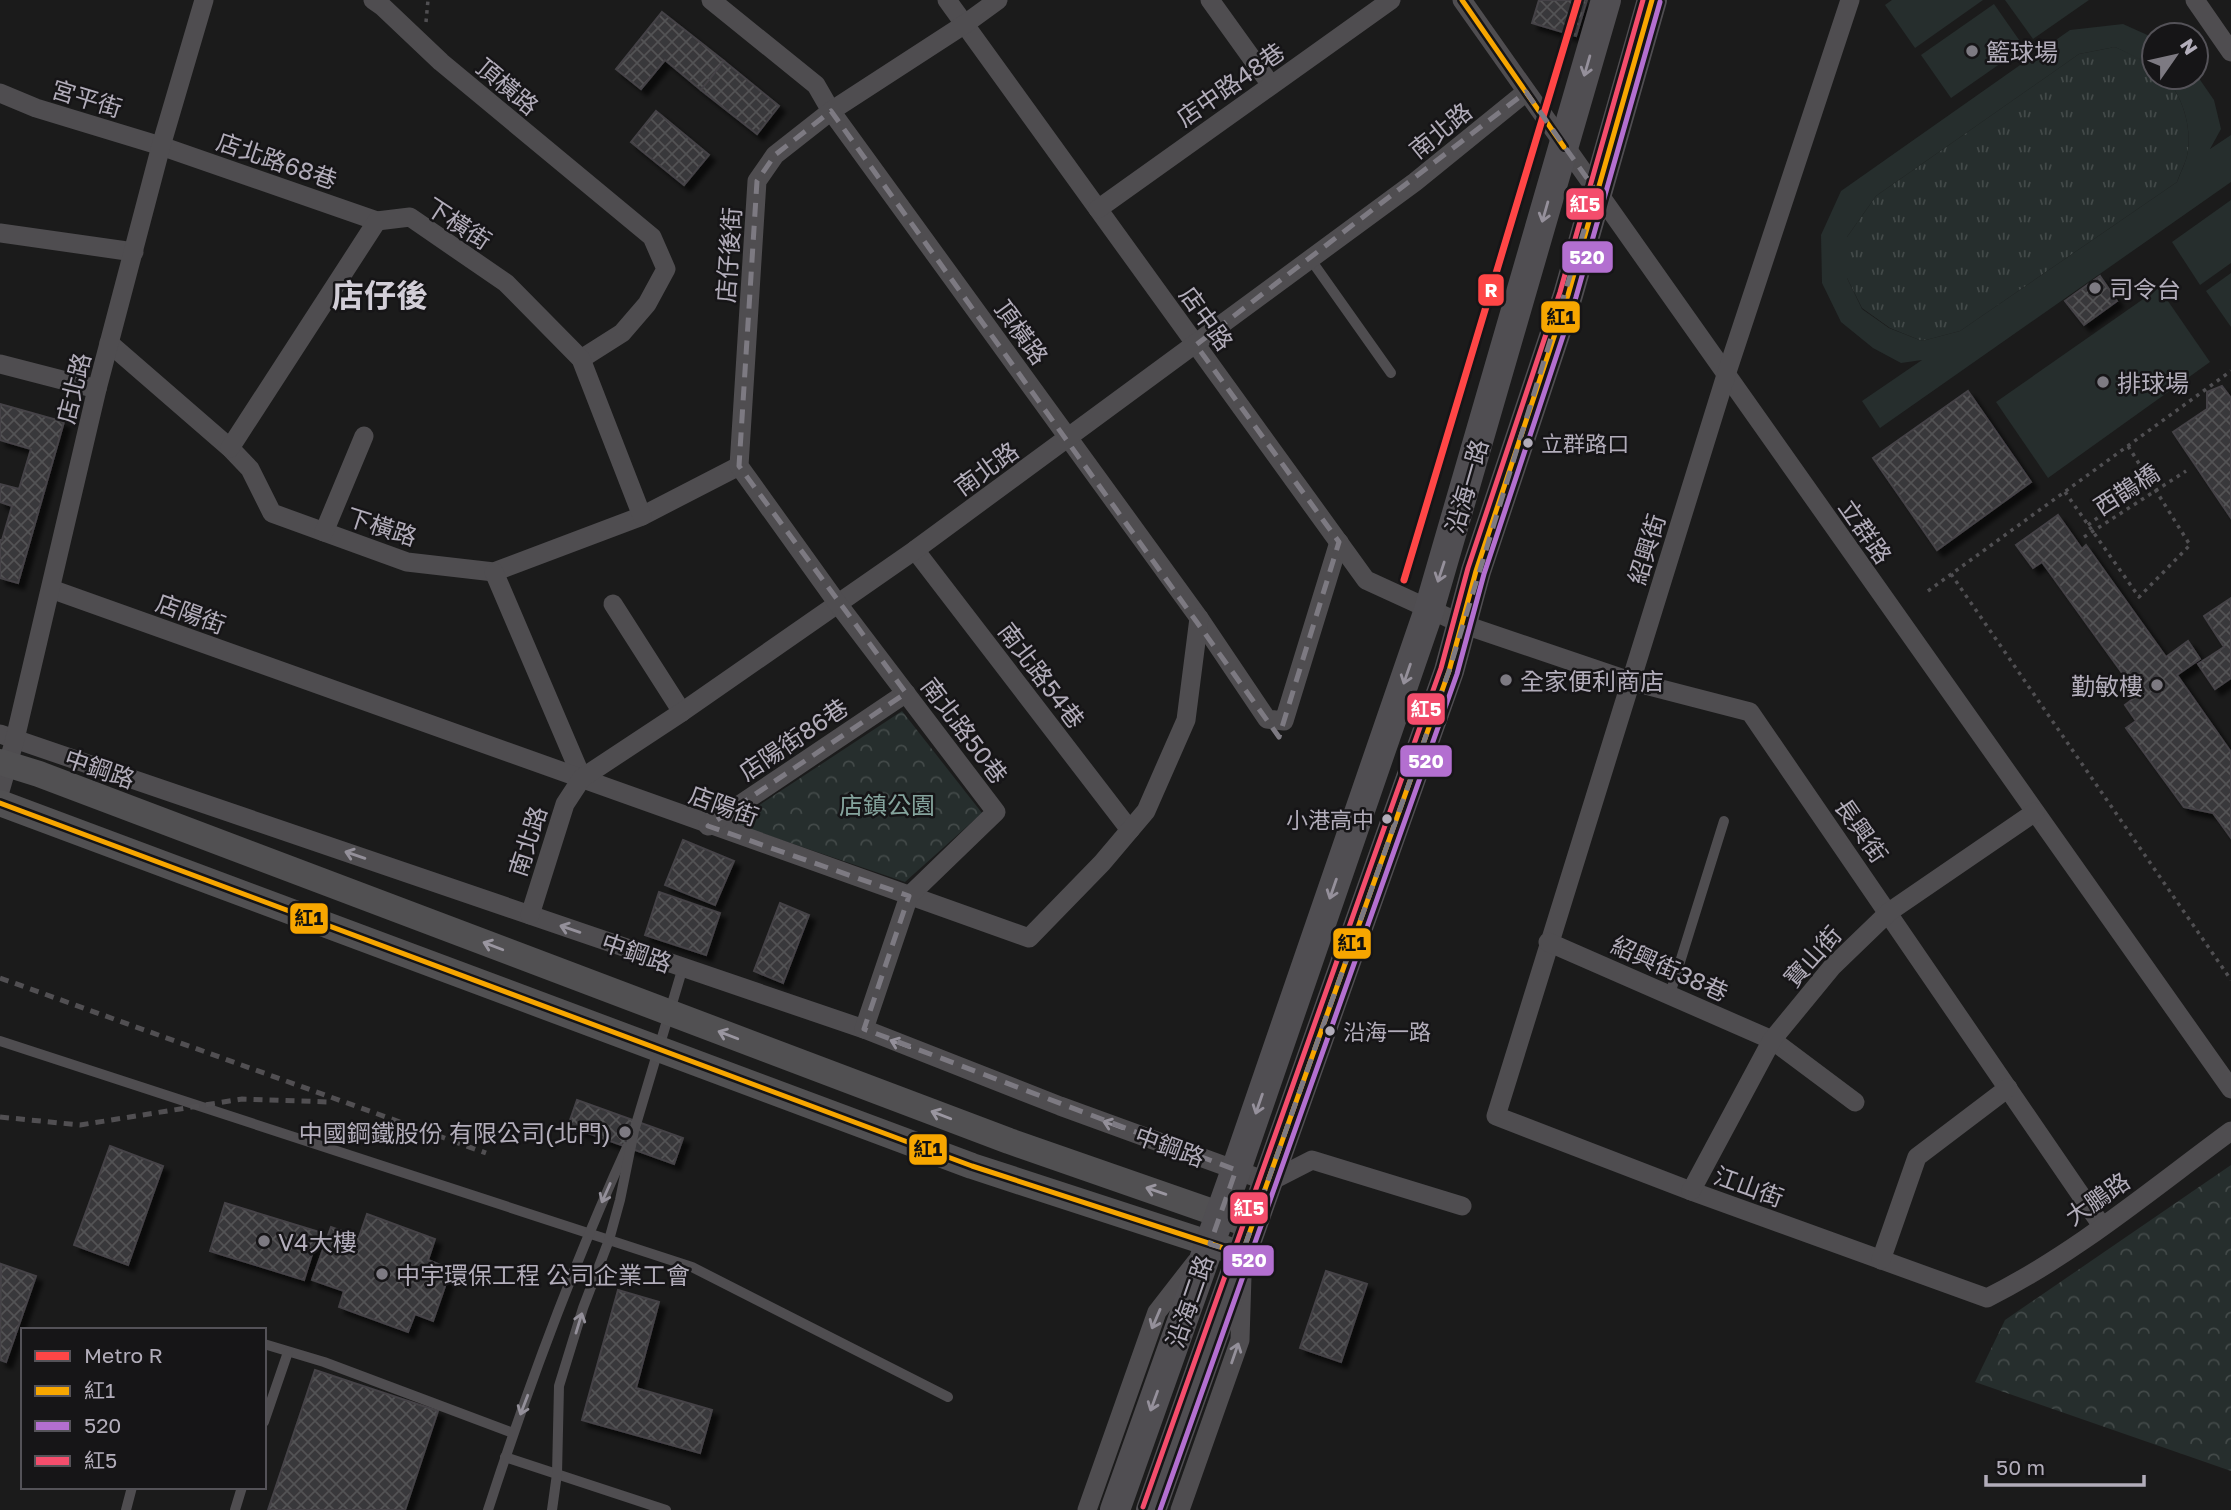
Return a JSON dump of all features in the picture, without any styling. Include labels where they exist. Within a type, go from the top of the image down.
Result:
[{"type":"main road","name":"沿海一路","points":[[1210,1244],[1429,610],[1606,0]]},
{"type":"main road","name":"沿海一路","points":[[1242,1254],[1449,671],[1476,571],[1567,295],[1652,0]]},
{"type":"main road","name":"沿海二路","points":[[1115,1510],[1210,1244]]},
{"type":"main road","name":"沿海二路","points":[[1151,1510],[1242,1254]]},
{"type":"street","name":"店北路","points":[[0,791],[6,750],[51,589],[97,389],[204,0]]},
{"type":"street","name":"頂橫路","points":[[373,0],[383,6],[441,62],[652,237],[666,269],[647,304],[622,333],[581,359]]},
{"type":"street","name":"頂橫路","points":[[712,0],[816,85],[831,111],[1199,618],[1267,719],[1284,721],[1339,542]]},
{"type":"street","name":"店中路","points":[[947,0],[1366,580],[1462,624]]},
{"type":"street","name":"店仔後街","points":[[738,466],[757,181],[775,155],[831,111],[998,0]]},
{"type":"street","points":[[1210,0],[1271,85]]},
{"type":"street","name":"店中路48巷","points":[[1098,209],[1391,0]]},
{"type":"street","name":"立群路","points":[[1462,0],[2231,1089]]},
{"type":"street","name":"紹興街","points":[[1496,1116],[1726,375],[1850,0]]},
{"type":"street","points":[[2195,0],[2231,52]]},
{"type":"street","name":"南北路","points":[[530,915],[565,804],[582,778],[915,550],[1311,260],[1415,182],[1527,92]]},
{"type":"street","name":"宮平街","points":[[0,93],[36,108],[162,146]]},
{"type":"street","name":"店北路68巷","points":[[162,146],[377,221]]},
{"type":"street","name":"下橫街","points":[[377,221],[410,217],[506,283],[581,359],[642,516]]},
{"type":"street","points":[[229,448],[377,221]]},
{"type":"street","points":[[0,233],[134,252]]},
{"type":"street","name":"下橫路","points":[[109,343],[250,469],[272,513],[407,562],[494,572],[642,516],[738,466]]},
{"type":"street","points":[[0,365],[97,389]]},
{"type":"street","points":[[324,532],[364,436]]},
{"type":"street","points":[[738,466],[838,604]]},
{"type":"street","name":"南北路54巷","points":[[915,550],[1130,830]]},
{"type":"street","points":[[494,572],[582,778]]},
{"type":"street","name":"店陽街","points":[[51,589],[582,778],[708,826],[1029,938],[1102,863],[1146,811],[1186,720],[1199,618]]},
{"type":"street","points":[[613,604],[682,712]]},
{"type":"street","name":"南北路50巷","points":[[838,604],[996,812],[909,896],[864,1029]]},
{"type":"street","name":"長興街","points":[[1462,624],[1630,681],[1749,712],[1889,912],[2102,1226]]},
{"type":"street","name":"店陽街86巷","points":[[708,826],[906,693]]},
{"type":"street","name":"中鋼路","points":[[6,750],[530,915],[683,967],[864,1029],[1060,1106],[1269,1182]]},
{"type":"street","name":"中鋼路","points":[[6,750],[670,1013],[1009,1141],[1253,1226]]},
{"type":"street","points":[[0,803],[972,1166],[1242,1254]]},
{"type":"street","name":"寶山街","points":[[1690,1191],[1772,1040],[1832,967],[1889,912],[2035,812]]},
{"type":"street","name":"紹興街38巷","points":[[1548,942],[1772,1040],[1855,1102]]},
{"type":"street","points":[[1881,1261],[1917,1157],[2008,1088]]},
{"type":"street","name":"江山街","points":[[1496,1116],[1690,1191],[1987,1298]]},
{"type":"street","name":"大鵬路","points":[[1987,1298],[2020,1281],[2102,1226],[2231,1131]]},
{"type":"street","points":[[1269,1182],[1312,1160],[1462,1206]]},
{"type":"street","name":"沿海二路","points":[[1087,1510],[1157,1312],[1210,1244]]},
{"type":"street","name":"沿海二路","points":[[1180,1510],[1240,1340],[1242,1254]]},
{"type":"lane","points":[[1311,260],[1391,373]]},
{"type":"lane","points":[[1670,994],[1724,821]]},
{"type":"lane","points":[[552,1510],[557,1474],[559,1386],[621,1200],[634,1131],[683,967]]},
{"type":"lane","points":[[0,1041],[692,1268],[948,1397]]},
{"type":"lane","points":[[488,1510],[513,1433],[587,1234],[634,1131]]},
{"type":"lane","points":[[266,1345],[324,1362],[513,1433]]},
{"type":"lane","points":[[266,1416],[288,1352]]},
{"type":"lane","points":[[505,1457],[666,1510]]},
{"type":"lane","points":[[126,1510],[131,1489]]},
{"type":"lane","points":[[235,1510],[241,1489]]},
{"type":"path","points":[[1928,591],[2231,371]]},
{"type":"path","points":[[2065,492],[2139,597],[2190,545],[2128,446]]},
{"type":"path","name":"西鵲橋","points":[[2084,537],[2186,471]]},
{"type":"path","points":[[2088,525],[2148,479]]},
{"type":"path","points":[[1951,574],[2231,980]]},
{"type":"highlighted area","points":[[1526,92],[1596,191],[1449,671],[1242,1254],[1210,1244],[1236,1170],[864,1029],[909,896],[708,826],[906,693],[739,466],[757,181],[775,155],[831,111],[1279,737],[1339,542],[1196,345]]},
{"type":"green space","name":"籃球場","points":[[1892,0],[1983,0],[1915,48],[1885,5]]},
{"type":"green space","points":[[2005,0],[2089,0],[2033,39]]},
{"type":"green space","name":"籃球場","points":[[1994,4],[2024,47],[1951,98],[1921,55]]},
{"type":"green space","points":[[2123,24],[2140,32],[2140,59],[2115,47],[2079,54],[1876,196],[1847,237],[1847,278],[1862,309],[1889,328],[1922,341],[1960,331],[2177,182],[2187,156],[2189,135],[2185,114],[2175,91],[2208,91],[2214,100],[2221,129],[2210,149],[2231,135],[2231,182],[1880,428],[1862,401],[1922,360],[1901,363],[1873,348],[1841,322],[1822,283],[1821,235],[1841,191],[2070,30]]},
{"type":"green space","points":[[2115,47],[2140,58],[2140,91],[2175,91],[2185,114],[2189,135],[2186,159],[2177,182],[1960,331],[1922,341],[1890,328],[1862,308],[1847,278],[1847,237],[1876,196],[2079,54]]},
{"type":"green space","points":[[2231,200],[2231,263],[2200,285],[2172,242]]},
{"type":"green space","points":[[2231,273],[2231,327],[2206,291]]},
{"type":"green space","name":"排球場","points":[[2159,288],[2210,362],[2048,478],[1996,402]]},
{"type":"green space","name":"店鎮公園","points":[[902,711],[982,813],[905,882],[732,823]]},
{"type":"green space","points":[[2231,1165],[2231,1471],[1975,1382],[2005,1320]]},
{"type":"building","points":[[1539,0],[1587,0],[1576,36],[1532,23]]},
{"type":"building","points":[[662,12],[724,61],[701,90],[665,60],[641,89],[616,69]]},
{"type":"building","points":[[724,61],[779,106],[757,134],[701,90]]},
{"type":"building","points":[[656,111],[709,155],[684,185],[631,142]]},
{"type":"building","name":"司令台","points":[[2100,276],[2117,301],[2084,325],[2065,301]]},
{"type":"building","points":[[2222,386],[2231,398],[2231,518],[2173,432],[2207,409],[2207,392]]},
{"type":"building","points":[[1968,391],[2031,482],[1937,550],[1873,458]]},
{"type":"building","points":[[0,404],[64,422],[18,583],[0,578],[0,540],[12,506],[0,502],[0,484],[19,489],[31,449],[0,440]]},
{"type":"building","name":"勤敏樓","points":[[2058,515],[2082,549],[2086,545],[2166,657],[2188,641],[2200,659],[2177,675],[2231,752],[2231,838],[2213,813],[2184,807],[2126,728],[2136,721],[2125,705],[2138,695],[2042,562],[2033,568],[2016,545]]},
{"type":"building","points":[[2231,598],[2231,678],[2215,689],[2198,664],[2224,647],[2204,616]]},
{"type":"building","points":[[683,840],[734,861],[715,905],[665,885]]},
{"type":"building","points":[[659,892],[720,913],[706,955],[645,935]]},
{"type":"building","points":[[780,903],[809,915],[783,983],[754,971]]},
{"type":"building","name":"中國鋼鐵股份 有限公司(北門)","points":[[577,1100],[683,1138],[674,1164],[568,1126]]},
{"type":"building","points":[[110,1146],[163,1166],[128,1265],[74,1245]]},
{"type":"building","name":"V4大樓","points":[[225,1203],[319,1232],[304,1280],[210,1251]]},
{"type":"building","name":"中宇環保工程 公司企業工會","points":[[367,1214],[435,1239],[428,1260],[451,1269],[433,1321],[415,1314],[408,1332],[339,1307],[344,1291],[312,1280],[331,1227],[359,1237]]},
{"type":"building","points":[[1,1264],[36,1276],[6,1362],[0,1360]]},
{"type":"building","points":[[1326,1271],[1367,1284],[1341,1362],[1300,1348]]},
{"type":"building","points":[[618,1290],[659,1302],[636,1388],[712,1410],[700,1453],[582,1420]]},
{"type":"building","points":[[315,1370],[438,1411],[405,1510],[268,1510]]},
{"type":"railway","points":[[0,978],[486,1153]]},
{"type":"railway","points":[[0,1117],[80,1125],[242,1099],[329,1102]]},
{"type":"metro line","name":"R","points":[[1404,580],[1578,0]]},
{"type":"transit line","name":"紅1","points":[[1462,0],[1564,147]]},
{"type":"transit line","name":"紅5","points":[[1143,1507],[1441,668],[1468,568],[1560,292],[1643,0]]},
{"type":"transit line","name":"紅1","points":[[0,803],[972,1166],[1242,1254],[1449,671],[1476,571],[1568,295],[1652,0]]},
{"type":"transit line","name":"520","points":[[1160,1510],[1457,674],[1484,574],[1576,297],[1660,2]]},
{"type":"place","name":"籃球場","points":[[1972,51]]},
{"type":"place","name":"司令台","points":[[2095,288]]},
{"type":"place","name":"排球場","points":[[2103,382]]},
{"type":"place","name":"立群路口","points":[[1528,443]]},
{"type":"place","name":"全家便利商店","points":[[1506,680]]},
{"type":"place","name":"勤敏樓","points":[[2157,685]]},
{"type":"place","name":"小港高中","points":[[1387,819]]},
{"type":"place","name":"沿海一路","points":[[1330,1031]]},
{"type":"place","name":"中國鋼鐵股份 有限公司(北門)","points":[[625,1132]]},
{"type":"place","name":"V4大樓","points":[[264,1241]]},
{"type":"place","name":"中宇環保工程 公司企業工會","points":[[382,1274]]},
{"type":"district","name":"店仔後","points":[[380,295]]}]
